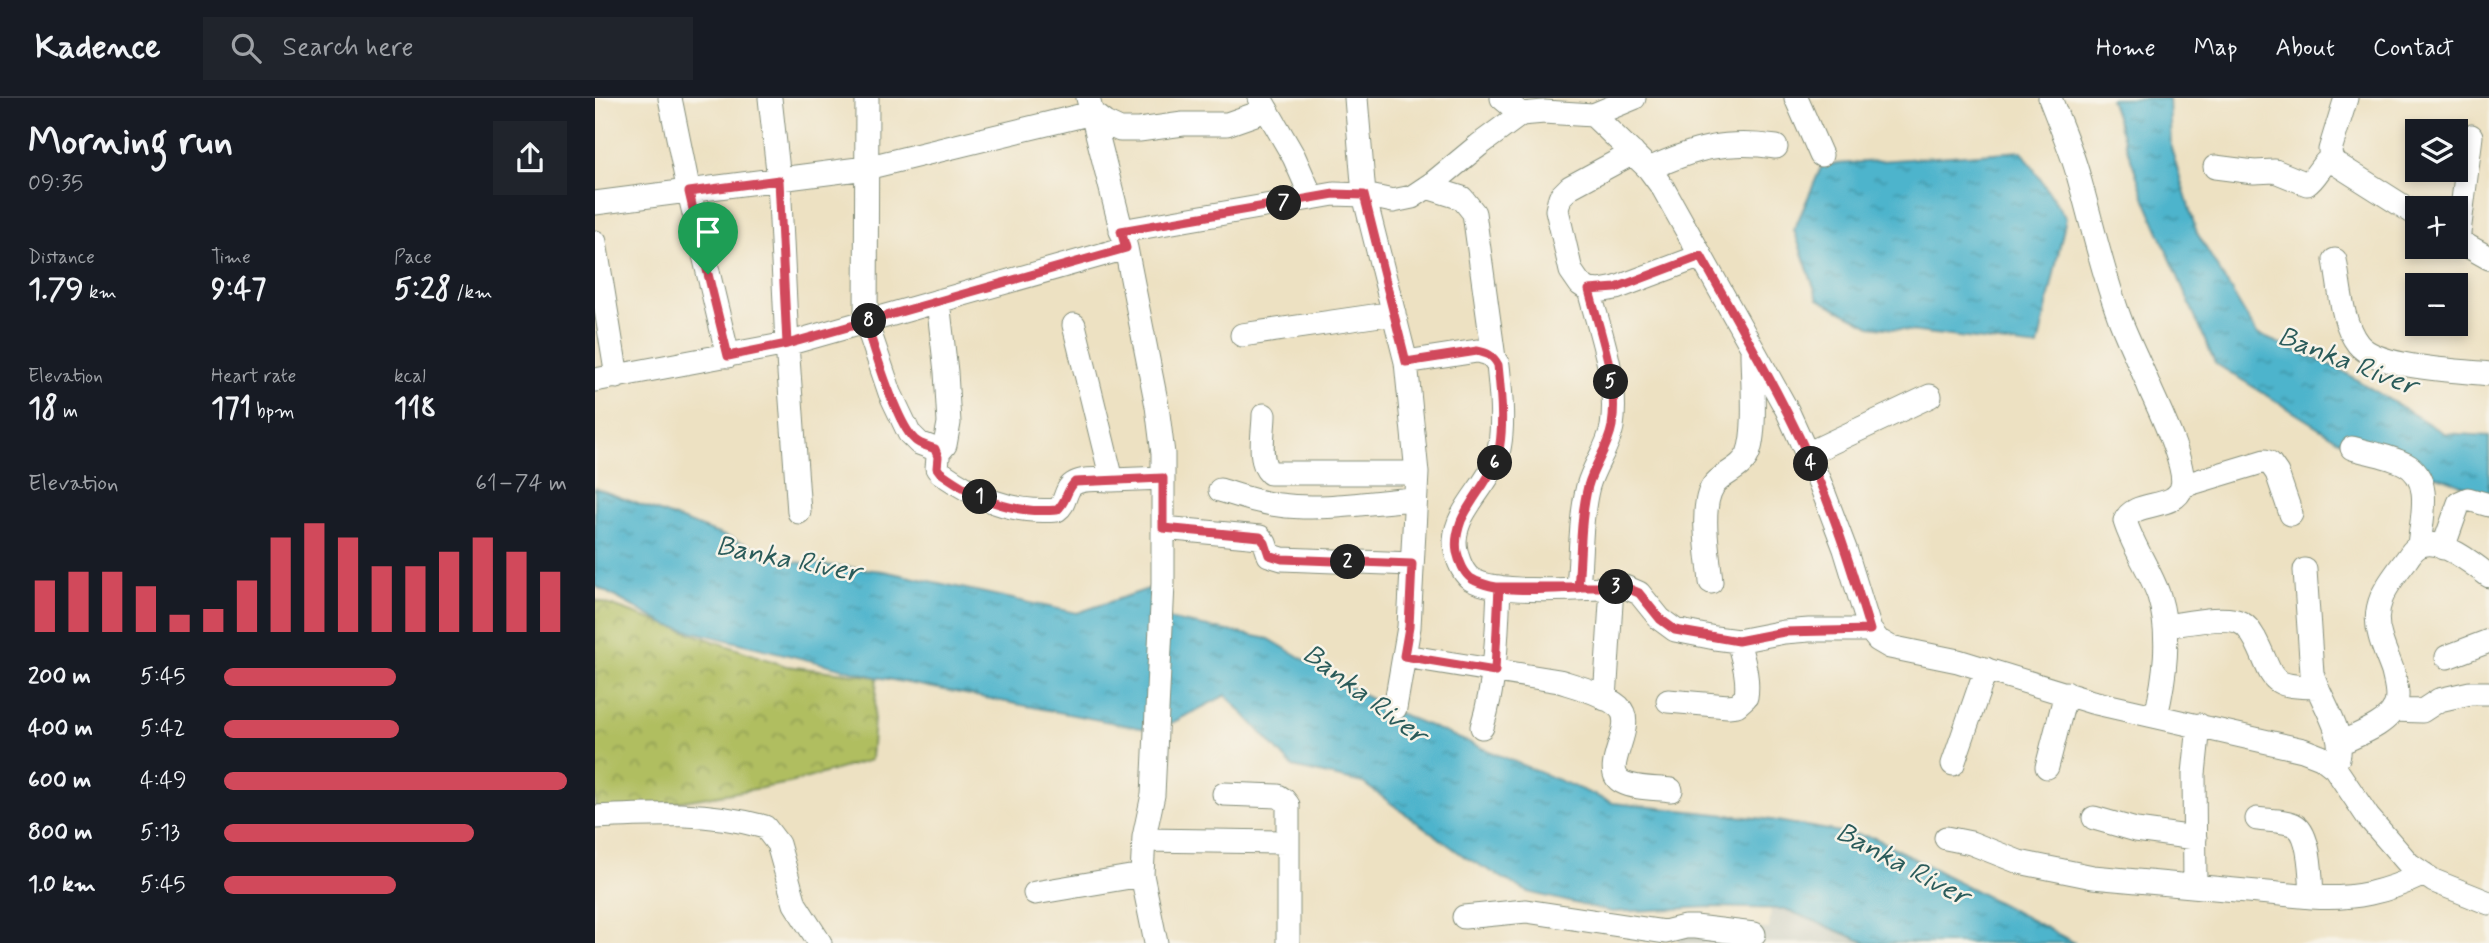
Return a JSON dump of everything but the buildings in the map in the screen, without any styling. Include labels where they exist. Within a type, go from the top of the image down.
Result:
[{"type":"street","points":[[670,98],[728,356]]},
{"type":"street","points":[[770,98],[779,180],[799,512]]},
{"type":"street","points":[[867,98],[866,322],[890,393],[909,433],[919,443],[935,449],[937,453]]},
{"type":"street","points":[[1356,98],[1364,195],[1406,362],[1417,472],[1409,627],[1395,708]]},
{"type":"street","points":[[1502,98],[1521,114]]},
{"type":"street","points":[[595,242],[606,379],[787,344],[938,301],[1123,239],[1334,194],[1364,195],[1393,201],[1412,197],[1521,114],[1544,112],[1593,116],[1634,98]]},
{"type":"street","points":[[1796,98],[1821,155]]},
{"type":"street","points":[[2050,98],[2079,177],[2095,242],[2121,322],[2170,433],[2180,469],[2182,486],[2179,494],[2169,500],[2133,511],[2125,521],[2159,597],[2165,626],[2163,686],[2157,716]]},
{"type":"street","points":[[2346,98],[2330,150],[2331,158],[2405,207]]},
{"type":"street","points":[[1090,106],[1105,123],[1120,130],[1139,130],[1183,124],[1227,124],[1264,104],[1294,157],[1312,198]]},
{"type":"street","points":[[595,203],[866,169],[1090,106]]},
{"type":"street","points":[[1090,106],[1123,239],[1157,405],[1163,454],[1163,584],[1153,795],[1144,840],[1142,875],[1156,943]]},
{"type":"street","points":[[1593,116],[1641,161],[1663,188],[1787,410],[1845,549],[1870,630],[1878,640],[1890,648],[1986,669],[2092,702],[2199,725],[2303,750],[2321,757],[2335,768],[2368,817],[2409,864],[2434,881],[2489,903]]},
{"type":"street","points":[[2463,196],[2471,136]]},
{"type":"street","points":[[1701,256],[1616,288],[1589,290],[1580,284],[1571,271],[1557,209],[1560,197],[1570,187],[1641,161],[1729,144],[1776,147]]},
{"type":"street","points":[[2215,167],[2254,172],[2275,171],[2307,184],[2331,158]]},
{"type":"street","points":[[1427,187],[1462,198],[1474,213],[1499,376],[1501,437],[1495,465],[1461,522],[1455,540],[1458,560],[1469,578],[1499,587],[1625,587],[1639,593],[1660,619],[1675,630],[1738,641],[1797,631],[1870,630]]},
{"type":"street","points":[[2468,246],[2489,258]]},
{"type":"street","points":[[2335,260],[2350,329],[2358,344],[2369,353],[2409,365],[2489,374]]},
{"type":"street","points":[[1578,588],[1588,488],[1607,444],[1612,426],[1613,400],[1610,370],[1589,290]]},
{"type":"street","points":[[938,301],[949,423],[945,445],[937,453],[936,464],[940,472],[973,494],[994,504],[1057,510],[1062,506],[1069,487],[1075,482],[1163,478]]},
{"type":"street","points":[[1242,335],[1394,313]]},
{"type":"street","points":[[1074,325],[1112,480]]},
{"type":"street","points":[[1711,582],[1706,511],[1708,498],[1714,485],[1741,464],[1748,453],[1752,429],[1752,349]]},
{"type":"street","points":[[1406,362],[1477,351],[1495,358]]},
{"type":"street","points":[[1807,454],[1930,396]]},
{"type":"street","points":[[1264,415],[1263,460],[1270,473],[1417,472]]},
{"type":"street","points":[[2340,743],[2371,728],[2393,710],[2397,702],[2397,689],[2376,618],[2378,603],[2385,587],[2419,546],[2424,492],[2416,472],[2405,464],[2352,448]]},
{"type":"street","points":[[2182,486],[2265,461],[2277,472],[2291,514]]},
{"type":"street","points":[[1220,490],[1261,502],[1294,506],[1415,499]]},
{"type":"street","points":[[2443,548],[2459,503],[2468,499],[2489,505]]},
{"type":"street","points":[[1163,528],[1260,537],[1269,555],[1282,559],[1412,564]]},
{"type":"street","points":[[2419,546],[2433,544],[2454,552],[2489,576]]},
{"type":"street","points":[[2305,570],[2312,673],[2340,743],[2335,768]]},
{"type":"street","points":[[1482,727],[1495,671],[1499,587]]},
{"type":"street","points":[[1605,699],[1612,587]]},
{"type":"street","points":[[2165,626],[2226,620],[2240,622],[2250,630],[2275,681],[2284,685],[2316,687]]},
{"type":"street","points":[[1668,701],[1728,706],[1737,705],[1746,698],[1748,687],[1738,641]]},
{"type":"street","points":[[2447,657],[2489,641]]},
{"type":"street","points":[[1404,656],[1559,681],[1583,688],[1605,699],[1620,708],[1624,718],[1614,766],[1615,776],[1620,782],[1629,785],[1671,790]]},
{"type":"street","points":[[1953,764],[1986,669]]},
{"type":"street","points":[[2393,710],[2422,711],[2439,700],[2470,693],[2489,693]]},
{"type":"street","points":[[2047,767],[2066,694]]},
{"type":"street","points":[[2195,885],[2194,774],[2199,725]]},
{"type":"street","points":[[1224,794],[1278,796],[1285,800],[1289,812],[1286,842],[1288,943]]},
{"type":"street","points":[[595,817],[671,814],[708,816],[765,827],[778,844],[796,905],[820,943]]},
{"type":"street","points":[[2094,818],[2136,831],[2195,838]]},
{"type":"street","points":[[2257,819],[2286,823],[2301,832],[2307,853],[2312,897]]},
{"type":"street","points":[[1946,838],[1971,843],[2019,862],[2047,869],[2140,883],[2195,885],[2312,897],[2341,899],[2397,886],[2424,874]]},
{"type":"street","points":[[1144,840],[1286,842]]},
{"type":"street","points":[[1035,893],[1142,875]]},
{"type":"street","points":[[1464,917],[1526,911],[1595,933],[1665,932],[1695,927],[1755,934]]},
{"type":"shaded area","points":[[1771,907],[1844,911],[1902,943],[1678,943],[1679,925],[1769,929]]},
{"type":"green space","points":[[595,600],[786,666],[877,677],[871,760],[790,783],[595,816]]},
{"type":"water","points":[[2169,98],[2171,148],[2197,233],[2257,334],[2337,368],[2444,433],[2489,436],[2489,495],[2337,439],[2215,363],[2146,202],[2110,99]]},
{"type":"water","points":[[2022,151],[2066,218],[2038,347],[1870,326],[1818,299],[1794,230],[1822,165]]},
{"type":"water","name":"Banka River","points":[[595,488],[794,562],[883,571],[1077,613],[1163,584],[1162,618],[1269,639],[1384,707],[1613,803],[1765,819],[1875,838],[2075,943],[1867,943],[1785,909],[1711,907],[1612,912],[1528,892],[1465,857],[1363,783],[1293,767],[1226,695],[1156,731],[877,677],[667,625],[595,586]]},
{"type":"route","points":[[708,274],[689,192],[779,180],[787,344],[1126,248],[1121,231],[1334,194],[1364,195],[1406,362],[1477,351],[1495,358],[1498,365],[1501,437],[1495,465],[1461,522],[1455,540],[1458,560],[1469,578],[1486,585],[1513,588],[1566,588],[1578,588],[1584,518],[1588,488],[1607,444],[1612,426],[1613,400],[1610,370],[1589,290],[1616,288],[1701,256],[1787,410],[1820,483],[1845,549],[1870,630],[1784,632],[1738,641],[1675,630],[1660,619],[1639,593],[1625,587],[1566,588],[1513,588],[1499,587],[1495,671],[1404,656],[1409,627],[1412,564],[1273,558],[1260,537],[1163,528],[1163,478],[1075,482],[1069,487],[1062,506],[1057,510],[994,504],[973,494],[940,472],[936,464],[938,457],[935,449],[913,439],[890,393],[866,322],[787,344],[728,356],[708,274]]}]
